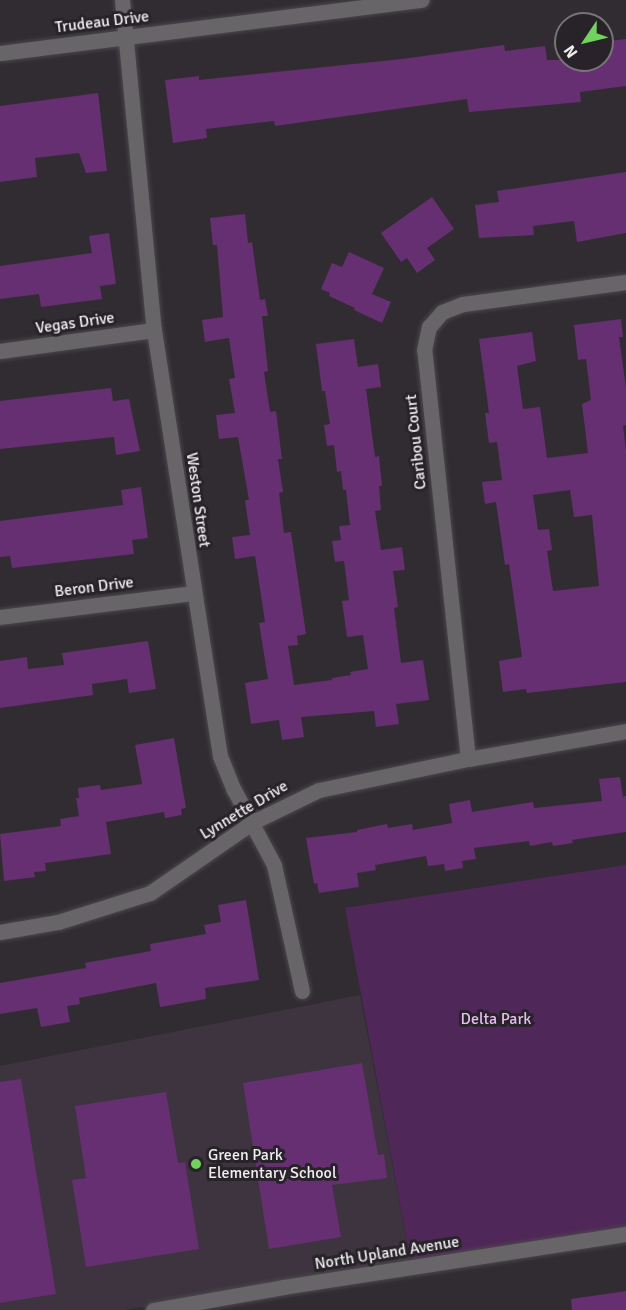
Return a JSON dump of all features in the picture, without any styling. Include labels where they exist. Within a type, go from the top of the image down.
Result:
[{"type":"street","name":"Weston Street","points":[[122,0],[154,330],[220,756],[234,789],[274,865],[302,990]]},
{"type":"street","name":"Trudeau Drive","points":[[0,53],[422,0]]},
{"type":"street","name":"Caribou Court","points":[[468,759],[424,350],[429,327],[442,312],[463,304],[626,282]]},
{"type":"street","name":"Vegas Drive","points":[[0,351],[154,330]]},
{"type":"street","name":"Beron Drive","points":[[0,617],[194,593]]},
{"type":"street","name":"Lynnette Drive","points":[[0,932],[58,922],[150,893],[253,822],[319,790],[468,759],[626,731]]},
{"type":"street","name":"North Upland Avenue","points":[[153,1310],[283,1287],[626,1234]]},
{"type":"shaded area","name":"Green Park Elementary School","points":[[360,995],[411,1263],[125,1310],[0,1310],[0,1066]]},
{"type":"green space","name":"Delta Park","points":[[626,865],[626,1227],[411,1263],[345,908]]},
{"type":"building","points":[[626,39],[626,86],[580,92],[581,102],[469,112],[467,99],[275,126],[274,121],[206,129],[207,138],[173,143],[165,80],[199,76],[199,80],[402,59],[504,45],[505,51],[545,46],[547,60],[554,60],[554,72],[614,72],[614,40]]},
{"type":"building","points":[[98,93],[107,171],[86,173],[79,153],[35,158],[37,177],[0,182],[0,106]]},
{"type":"building","points":[[626,172],[626,233],[577,242],[574,221],[533,226],[534,235],[479,238],[475,205],[499,202],[497,191]]},
{"type":"building","points":[[432,197],[454,229],[427,248],[435,260],[417,273],[407,258],[401,262],[381,233]]},
{"type":"building","points":[[245,214],[248,243],[252,242],[260,300],[265,299],[268,316],[262,316],[268,371],[264,372],[270,412],[276,411],[282,459],[278,459],[283,492],[279,493],[284,533],[291,532],[306,634],[297,636],[298,645],[288,646],[294,685],[332,680],[332,678],[351,675],[350,672],[368,669],[363,635],[347,637],[342,601],[349,600],[344,561],[335,562],[332,541],[341,540],[339,526],[350,525],[346,490],[343,490],[341,471],[337,472],[334,445],[327,446],[324,425],[330,424],[325,391],[322,391],[316,344],[354,339],[358,367],[378,364],[381,387],[366,389],[375,457],[379,456],[382,486],[379,486],[381,510],[375,511],[381,550],[402,547],[405,570],[393,571],[398,607],[394,608],[401,663],[423,660],[429,700],[396,704],[399,724],[376,727],[374,711],[301,717],[304,737],[282,740],[279,720],[251,724],[245,683],[268,679],[259,623],[265,622],[255,556],[235,559],[232,537],[250,535],[245,500],[249,500],[238,437],[219,439],[216,415],[235,413],[229,379],[235,378],[229,338],[205,342],[202,320],[223,317],[217,245],[213,245],[210,218]]},
{"type":"building","points":[[109,233],[116,284],[100,286],[102,299],[41,307],[39,294],[0,299],[0,266],[92,253],[89,236]]},
{"type":"building","points":[[349,252],[384,268],[372,294],[391,302],[382,323],[354,310],[355,308],[329,296],[330,293],[321,289],[332,263],[342,267]]},
{"type":"building","points":[[621,319],[623,337],[619,337],[626,388],[626,425],[623,426],[626,451],[626,682],[527,693],[526,689],[503,692],[499,661],[522,657],[509,564],[505,565],[496,502],[485,504],[482,482],[502,480],[497,442],[489,443],[485,413],[489,413],[479,339],[532,332],[536,361],[517,366],[523,409],[540,407],[547,458],[588,453],[582,404],[591,400],[586,359],[578,360],[574,325]],"holes":[[[570,490],[574,517],[592,515],[599,586],[553,591],[547,551],[552,550],[549,529],[538,530],[533,495]]]},
{"type":"building","points":[[111,388],[113,401],[129,399],[140,451],[116,455],[114,437],[0,449],[0,401]]},
{"type":"building","points":[[141,487],[148,538],[132,540],[134,554],[12,568],[10,556],[0,557],[0,521],[123,505],[121,490]]},
{"type":"building","points":[[148,641],[156,689],[129,693],[127,679],[92,684],[93,695],[0,708],[0,661],[27,657],[28,669],[64,665],[62,653]]},
{"type":"building","points":[[174,738],[186,808],[181,809],[182,815],[165,818],[164,812],[106,822],[111,854],[45,863],[46,871],[34,872],[35,877],[4,881],[0,834],[61,826],[60,819],[79,816],[76,798],[79,798],[78,788],[100,785],[101,790],[142,784],[135,745]]},
{"type":"building","points":[[620,777],[623,797],[626,796],[626,832],[572,840],[573,843],[553,846],[552,842],[530,846],[529,841],[474,848],[476,859],[462,861],[463,868],[445,871],[444,864],[428,866],[426,856],[375,865],[376,870],[357,873],[359,887],[319,893],[317,883],[314,884],[306,838],[357,832],[357,830],[387,824],[388,828],[412,824],[413,830],[452,823],[449,804],[470,800],[472,812],[533,802],[534,808],[602,801],[599,779]]},
{"type":"building","points":[[246,900],[259,980],[205,988],[206,999],[160,1007],[156,983],[79,998],[80,1004],[67,1006],[70,1022],[41,1027],[37,1008],[0,1014],[0,983],[86,968],[85,963],[151,951],[150,944],[206,934],[204,925],[221,922],[218,905]]},
{"type":"building","points":[[362,1063],[378,1155],[384,1154],[387,1178],[332,1185],[341,1237],[269,1249],[243,1083]]},
{"type":"building","points":[[21,1079],[56,1294],[0,1303],[0,1082]]},
{"type":"building","points":[[166,1092],[178,1163],[185,1162],[199,1249],[86,1267],[72,1180],[86,1178],[75,1106]]},
{"type":"building","points":[[626,1291],[626,1310],[572,1310],[571,1299]]},
{"type":"place","name":"Green Park Elementary School","points":[[196,1164]]}]
